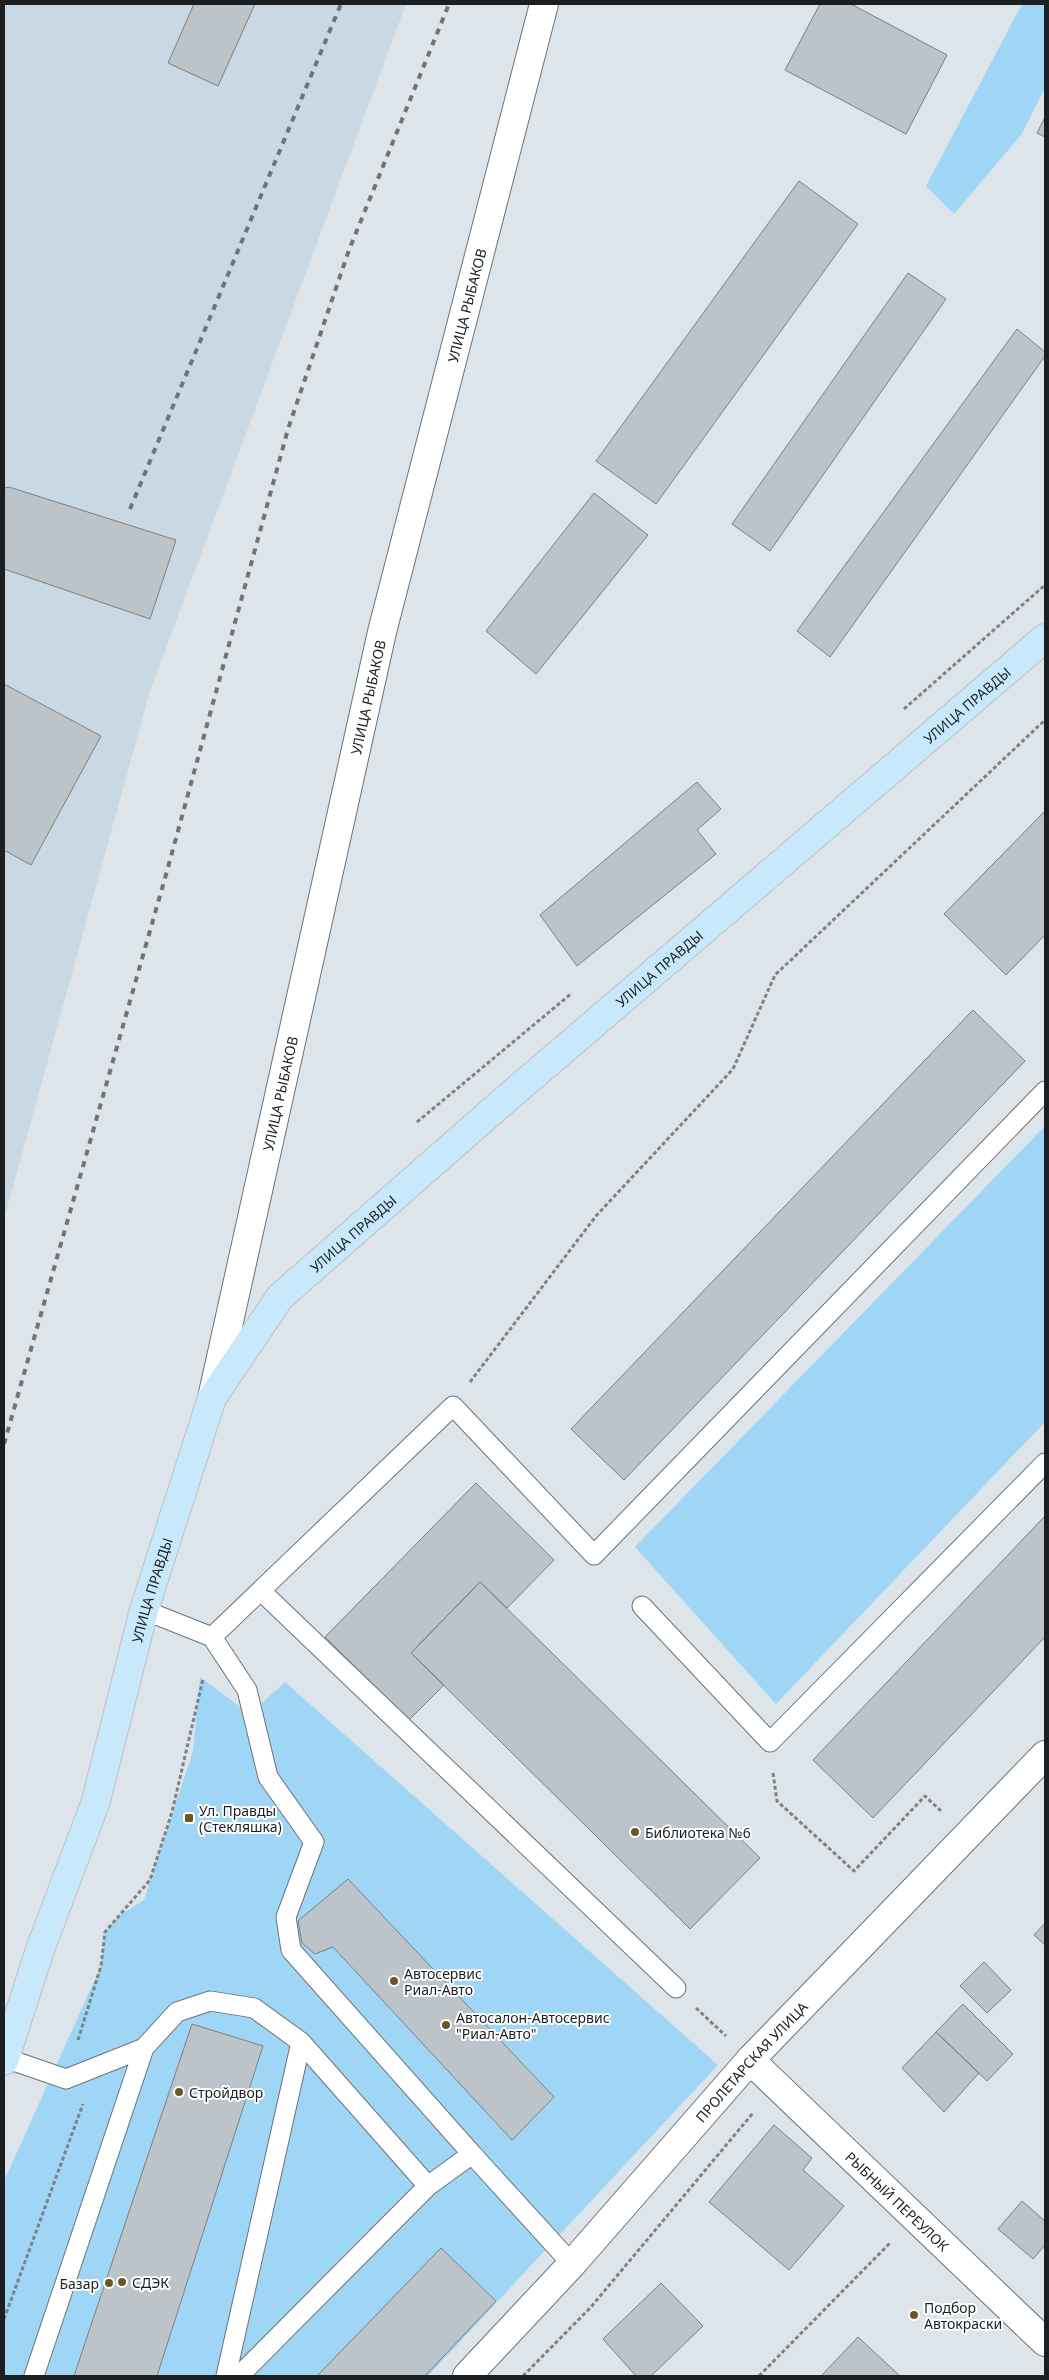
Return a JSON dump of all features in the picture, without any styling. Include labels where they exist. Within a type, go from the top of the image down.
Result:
[{"type":"main road","name":"УЛИЦА ПРАВДЫ","points":[[4,2060],[40,1950],[96,1801],[144,1610],[212,1398],[280,1297],[506,1099],[1045,638]]},
{"type":"street","name":"УЛИЦА РЫБАКОВ","points":[[212,1398],[382,632],[544,4]]},
{"type":"street","name":"ПРОЛЕТАРСКАЯ УЛИЦА","points":[[467,2376],[572,2264],[750,2060],[1045,1755]]},
{"type":"street","name":"РЫБНЫЙ ПЕРЕУЛОК","points":[[750,2060],[1045,2342]]},
{"type":"lane","points":[[212,1637],[453,1406],[594,1555],[1045,1091]]},
{"type":"lane","points":[[642,1606],[770,1742],[1045,1463]]},
{"type":"lane","points":[[260,1590],[676,1988]]},
{"type":"lane","points":[[144,1610],[212,1637],[247,1690],[268,1777],[314,1842],[286,1917],[291,1950],[572,2264]]},
{"type":"lane","points":[[34,2376],[144,2048],[177,2012],[210,2001],[254,2008],[301,2042],[428,2186]]},
{"type":"lane","points":[[226,2376],[301,2042]]},
{"type":"lane","points":[[4,2060],[66,2079],[144,2048]]},
{"type":"lane","points":[[239,2376],[428,2186],[472,2154]]},
{"type":"path","points":[[453,1406],[596,1216],[733,1069],[775,975],[1045,720]]},
{"type":"path","points":[[4,2319],[84,2106],[66,2079],[101,1966],[105,1932],[150,1880],[172,1812],[212,1637]]},
{"type":"path","points":[[770,1742],[776,1801],[854,1871],[925,1796]]},
{"type":"path","points":[[676,1988],[750,2060]]},
{"type":"path","points":[[759,2376],[915,2217]]},
{"type":"shaded area","points":[[4,4],[406,4],[150,691],[4,1219]]},
{"type":"shaded area","points":[[1022,4],[1045,4],[1045,88],[1021,135],[954,214],[926,186]]},
{"type":"shaded area","points":[[1045,1126],[1045,1422],[776,1704],[635,1547]]},
{"type":"shaded area","points":[[200,1677],[250,1714],[285,1682],[718,2065],[428,2376],[4,2376],[4,2181],[101,1966],[105,1932],[122,1914],[144,1900],[193,1751]]},
{"type":"building","points":[[194,4],[255,4],[218,86],[168,63]]},
{"type":"building","points":[[820,4],[851,4],[947,55],[906,134],[785,70]]},
{"type":"building","points":[[1045,117],[1045,137],[1037,133]]},
{"type":"building","points":[[799,181],[858,224],[656,504],[596,461]]},
{"type":"building","points":[[908,273],[946,299],[770,551],[732,524]]},
{"type":"building","points":[[1017,329],[1045,352],[1045,356],[830,657],[797,631]]},
{"type":"building","points":[[9,487],[176,540],[150,619],[4,569],[4,488]]},
{"type":"building","points":[[594,493],[648,535],[536,674],[486,631]]},
{"type":"building","points":[[4,684],[101,736],[31,865],[4,850]]},
{"type":"building","points":[[697,782],[721,809],[697,830],[716,854],[577,966],[540,915]]},
{"type":"building","points":[[1045,811],[1045,935],[1006,975],[944,914]]},
{"type":"building","points":[[973,1010],[1025,1061],[624,1480],[571,1429]]},
{"type":"building","points":[[476,1483],[554,1560],[507,1608],[480,1582],[411,1653],[444,1685],[409,1720],[325,1637]]},
{"type":"building","points":[[1045,1516],[1045,1637],[873,1818],[813,1760]]},
{"type":"building","points":[[480,1582],[760,1858],[690,1929],[411,1653]]},
{"type":"building","name":"Автосалон-Автосервис \"Риал-Авто\"","points":[[348,1879],[554,2097],[512,2140],[333,1947],[315,1954],[302,1943],[298,1921]]},
{"type":"building","points":[[1045,1923],[1045,1945],[1034,1935]]},
{"type":"building","points":[[984,1962],[1011,1990],[987,2013],[960,1986]]},
{"type":"building","points":[[963,2004],[1013,2054],[987,2081],[936,2032]]},
{"type":"building","points":[[192,2024],[263,2046],[157,2376],[74,2376]]},
{"type":"building","points":[[936,2032],[979,2073],[944,2112],[902,2068]]},
{"type":"building","points":[[774,2125],[812,2158],[803,2170],[844,2206],[789,2270],[709,2202]]},
{"type":"building","points":[[1022,2201],[1045,2221],[1045,2245],[1033,2259],[998,2229]]},
{"type":"building","points":[[441,2248],[496,2301],[425,2376],[317,2376]]},
{"type":"building","points":[[661,2283],[703,2326],[651,2376],[636,2376],[603,2339]]},
{"type":"building","points":[[858,2337],[900,2376],[821,2376]]},
{"type":"railway","points":[[130,509],[341,4]]},
{"type":"railway","points":[[4,1444],[167,871],[288,429],[349,250],[449,4]]},
{"type":"place","name":"Ул. Правды (Стекляшка)","points":[[189,1818]]},
{"type":"place","name":"Библиотека №6","points":[[635,1832]]},
{"type":"place","name":"Автосервис Риал-Авто","points":[[394,1981]]},
{"type":"place","name":"Автосалон-Автосервис \"Риал-Авто\"","points":[[446,2025]]},
{"type":"place","name":"Стройдвор","points":[[179,2092]]},
{"type":"place","name":"СДЭК","points":[[122,2282]]},
{"type":"place","name":"Базар","points":[[109,2283]]},
{"type":"place","name":"Подбор Автокраски","points":[[914,2315]]}]
